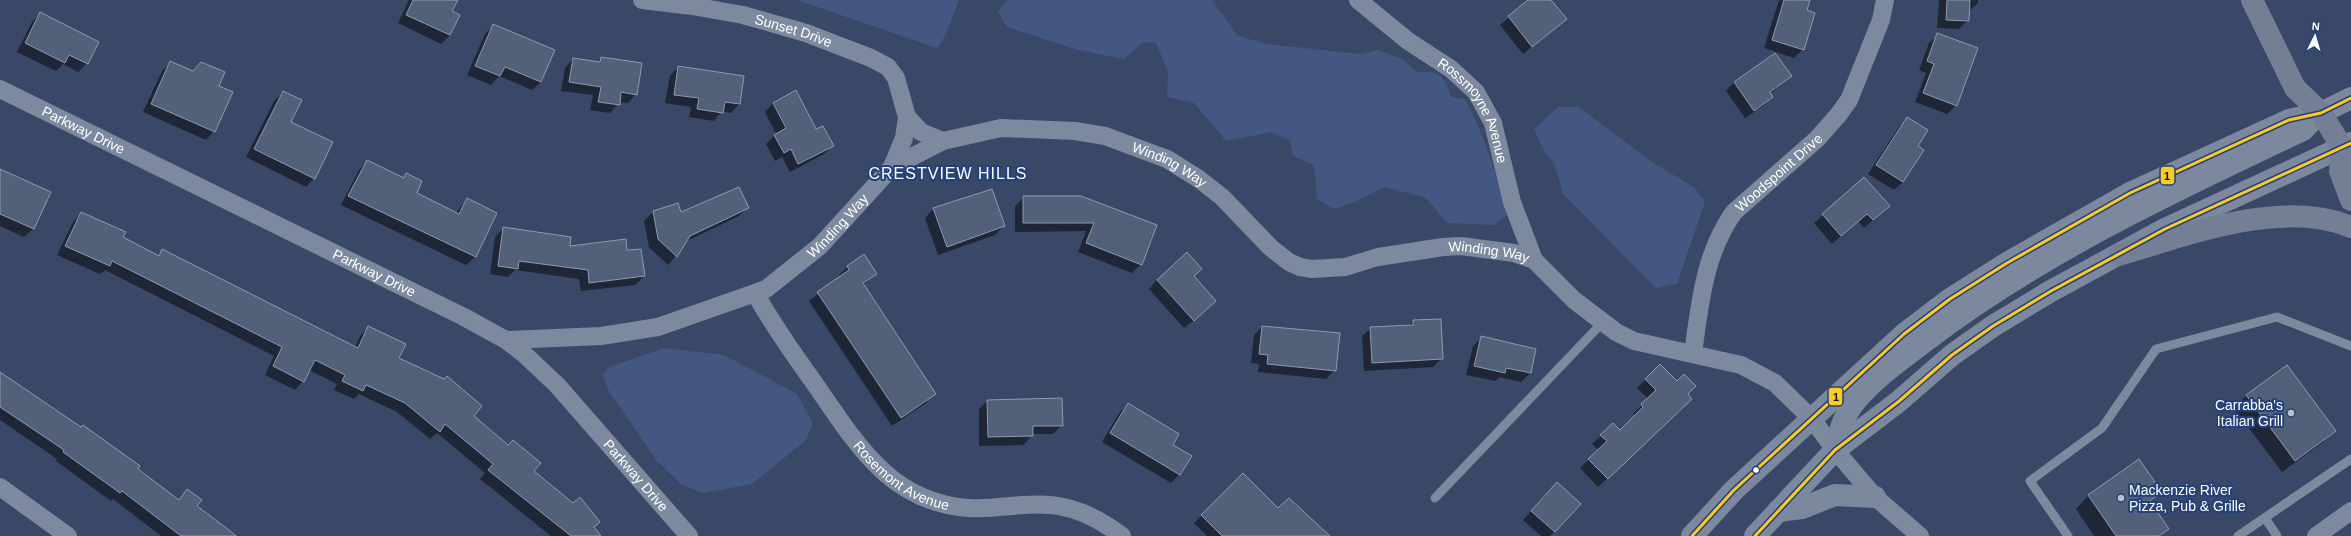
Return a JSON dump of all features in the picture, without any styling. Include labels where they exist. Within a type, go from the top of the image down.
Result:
[{"type":"highway","points":[[2252,0],[2295,88],[2322,113],[2346,145],[2340,170],[2351,200]]},
{"type":"highway","points":[[2119,255],[2186,235],[2255,220],[2284,216],[2312,217],[2351,227]]},
{"type":"main road","points":[[1835,450],[1843,422],[1862,394],[1911,352],[1958,316],[2030,272],[2165,196],[2303,130],[2322,113],[2351,98]]},
{"type":"main road","points":[[1692,536],[1734,490],[1904,334],[1950,299],[2007,263],[2130,193],[2289,120],[2322,113]]},
{"type":"main road","points":[[1755,536],[1835,450],[1898,402],[1952,355],[2051,291],[2165,229],[2346,145]]},
{"type":"main road","points":[[1778,511],[1802,508],[1835,495],[1875,497]]},
{"type":"street","name":"Sunset Drive","points":[[642,0],[743,14],[806,33],[871,58],[888,67],[896,78],[908,117],[920,132],[943,140]]},
{"type":"street","name":"Rossmoyne Avenue","points":[[1358,0],[1408,41],[1451,69],[1476,92],[1492,123],[1512,202],[1534,260]]},
{"type":"street","name":"Woodspoint Drive","points":[[1693,353],[1704,282],[1715,243],[1723,227],[1734,212],[1817,139],[1843,110],[1849,100],[1881,20],[1885,0]]},
{"type":"street","name":"Parkway Drive","points":[[0,89],[464,317],[506,340],[523,353],[557,385],[683,534]]},
{"type":"street","name":"Sunset Drive","points":[[892,167],[904,138],[908,117]]},
{"type":"street","name":"Winding Way","points":[[506,340],[601,336],[658,327],[766,289],[820,246],[892,167],[943,140],[1001,128],[1033,128],[1075,131],[1105,136],[1129,143],[1167,159],[1200,179],[1222,197],[1271,248],[1289,262],[1300,267],[1312,269],[1345,267],[1378,257],[1443,246],[1461,246],[1514,253],[1534,260],[1574,300],[1602,323],[1634,341],[1693,353],[1741,365],[1775,383],[1812,420],[1875,497],[1920,536]]},
{"type":"street","name":"Rosemont Avenue","points":[[755,293],[769,318],[859,448],[891,480],[911,492],[947,505],[989,509],[1049,505],[1067,508],[1091,517],[1122,536]]},
{"type":"street","points":[[0,487],[68,536]]},
{"type":"street","points":[[2316,536],[2351,511]]},
{"type":"lane","points":[[2068,536],[2030,480],[2102,428],[2156,349],[2277,317],[2351,346]]},
{"type":"lane","points":[[1435,498],[1602,323]]},
{"type":"lane","points":[[2238,536],[2351,459]]},
{"type":"lane","points":[[2265,518],[2277,536]]},
{"type":"water","points":[[797,0],[959,0],[945,36],[937,48]]},
{"type":"water","points":[[1212,0],[1238,36],[1267,44],[1359,54],[1378,50],[1404,60],[1417,72],[1436,73],[1443,79],[1451,97],[1465,99],[1472,113],[1499,185],[1507,215],[1494,225],[1447,223],[1426,198],[1385,187],[1352,203],[1334,209],[1317,199],[1314,165],[1293,156],[1290,141],[1272,132],[1226,141],[1194,103],[1167,97],[1168,72],[1156,43],[1143,42],[1124,59],[1078,50],[1007,27],[998,12],[1006,1]]},
{"type":"water","points":[[1558,107],[1579,107],[1652,162],[1695,188],[1705,202],[1677,284],[1656,288],[1563,194],[1555,165],[1545,153],[1534,129]]},
{"type":"water","points":[[664,348],[724,355],[797,394],[813,424],[805,441],[752,484],[703,493],[682,485],[656,460],[607,388],[603,375],[607,369],[615,365]]},
{"type":"building","points":[[413,0],[458,0],[452,11],[460,15],[450,35],[406,15]]},
{"type":"building","points":[[1528,0],[1551,0],[1567,19],[1532,47],[1508,16]]},
{"type":"building","points":[[1784,0],[1810,0],[1807,10],[1815,13],[1804,50],[1772,40]]},
{"type":"building","points":[[1947,0],[1970,0],[1969,21],[1946,20]]},
{"type":"building","points":[[40,12],[99,42],[88,64],[69,55],[65,63],[25,43]]},
{"type":"building","points":[[493,24],[555,50],[541,82],[505,67],[500,76],[475,66]]},
{"type":"building","points":[[1937,33],[1978,48],[1957,106],[1923,93],[1934,64],[1927,61]]},
{"type":"building","points":[[1775,53],[1792,76],[1770,92],[1773,97],[1754,111],[1734,82]]},
{"type":"building","points":[[601,57],[642,63],[637,95],[621,92],[620,105],[598,102],[601,87],[569,82],[573,58],[600,62]]},
{"type":"building","points":[[170,61],[193,71],[201,62],[225,72],[219,86],[233,92],[215,132],[151,104]]},
{"type":"building","points":[[678,66],[744,76],[740,104],[725,102],[723,113],[697,109],[699,98],[674,95]]},
{"type":"building","points":[[796,90],[816,129],[823,126],[834,146],[798,164],[791,149],[784,153],[774,135],[786,128],[773,103]]},
{"type":"building","points":[[283,91],[302,100],[291,122],[333,142],[315,179],[254,149]]},
{"type":"building","points":[[1907,117],[1928,130],[1918,146],[1924,150],[1903,182],[1876,165]]},
{"type":"building","points":[[367,160],[404,178],[406,173],[422,181],[417,193],[459,214],[467,198],[497,213],[476,257],[348,196]]},
{"type":"building","points":[[0,169],[51,192],[34,229],[0,214]]},
{"type":"building","points":[[1864,177],[1890,206],[1873,220],[1867,214],[1841,236],[1822,214]]},
{"type":"building","points":[[739,187],[749,208],[690,236],[677,257],[658,239],[653,211],[678,203],[681,212]]},
{"type":"building","points":[[992,189],[1005,226],[947,247],[933,208]]},
{"type":"building","points":[[1023,196],[1081,196],[1157,225],[1142,265],[1086,243],[1094,223],[1023,223]]},
{"type":"building","points":[[81,212],[126,232],[123,237],[159,256],[162,249],[358,348],[368,326],[406,344],[399,358],[444,379],[447,376],[482,406],[474,416],[508,445],[513,440],[541,463],[534,471],[573,503],[580,497],[600,522],[594,527],[601,536],[571,536],[488,470],[493,464],[445,424],[440,432],[405,403],[366,385],[363,391],[342,381],[345,375],[315,360],[304,382],[273,366],[282,347],[112,261],[110,266],[65,246]]},
{"type":"building","points":[[503,227],[571,237],[570,246],[626,239],[627,250],[641,249],[645,276],[589,283],[588,270],[519,261],[518,269],[498,266]]},
{"type":"building","points":[[1187,252],[1202,269],[1194,276],[1216,301],[1194,321],[1157,280]]},
{"type":"building","points":[[864,254],[877,274],[863,283],[936,394],[901,418],[817,292],[849,270],[847,266]]},
{"type":"building","points":[[1441,319],[1443,359],[1372,363],[1370,327],[1413,325],[1413,320]]},
{"type":"building","points":[[1262,326],[1340,333],[1336,371],[1267,364],[1268,355],[1259,354]]},
{"type":"building","points":[[1481,336],[1536,349],[1531,373],[1506,368],[1505,373],[1474,366]]},
{"type":"building","points":[[1660,364],[1677,381],[1684,374],[1696,386],[1688,394],[1692,399],[1608,479],[1588,459],[1607,441],[1600,435],[1613,423],[1620,430],[1643,407],[1641,404],[1656,390],[1645,379]]},
{"type":"building","name":"Carrabba's Italian Grill","points":[[2287,365],[2336,431],[2295,461],[2246,395]]},
{"type":"building","points":[[0,372],[81,427],[83,425],[140,466],[138,469],[179,500],[187,489],[202,500],[197,506],[237,536],[181,536],[122,491],[120,493],[63,452],[64,450],[0,407]]},
{"type":"building","points":[[1062,398],[1063,426],[1033,426],[1033,436],[988,437],[987,400]]},
{"type":"building","points":[[1128,403],[1179,434],[1173,445],[1192,456],[1180,475],[1110,433]]},
{"type":"building","name":"Mackenzie River Pizza, Pub & Grille","points":[[2139,459],[2162,492],[2150,501],[2169,529],[2159,536],[2116,536],[2088,495]]},
{"type":"building","points":[[1243,473],[1278,508],[1289,498],[1330,536],[1222,536],[1201,515]]},
{"type":"building","points":[[1557,482],[1581,504],[1555,532],[1531,511]]},
{"type":"transit line","name":"1","points":[[1692,536],[1734,490],[1904,334],[1950,299],[2007,263],[2130,193],[2289,120],[2321,113],[2351,98]]},
{"type":"transit line","name":"1","points":[[1755,536],[1835,450],[1898,402],[1952,355],[1993,326],[2051,291],[2165,229],[2351,143]]},
{"type":"place","name":"Carrabba's Italian Grill","points":[[2291,413]]},
{"type":"place","name":"Mackenzie River Pizza, Pub & Grille","points":[[2121,498]]},
{"type":"district","name":"CRESTVIEW HILLS","points":[[948,173]]}]
